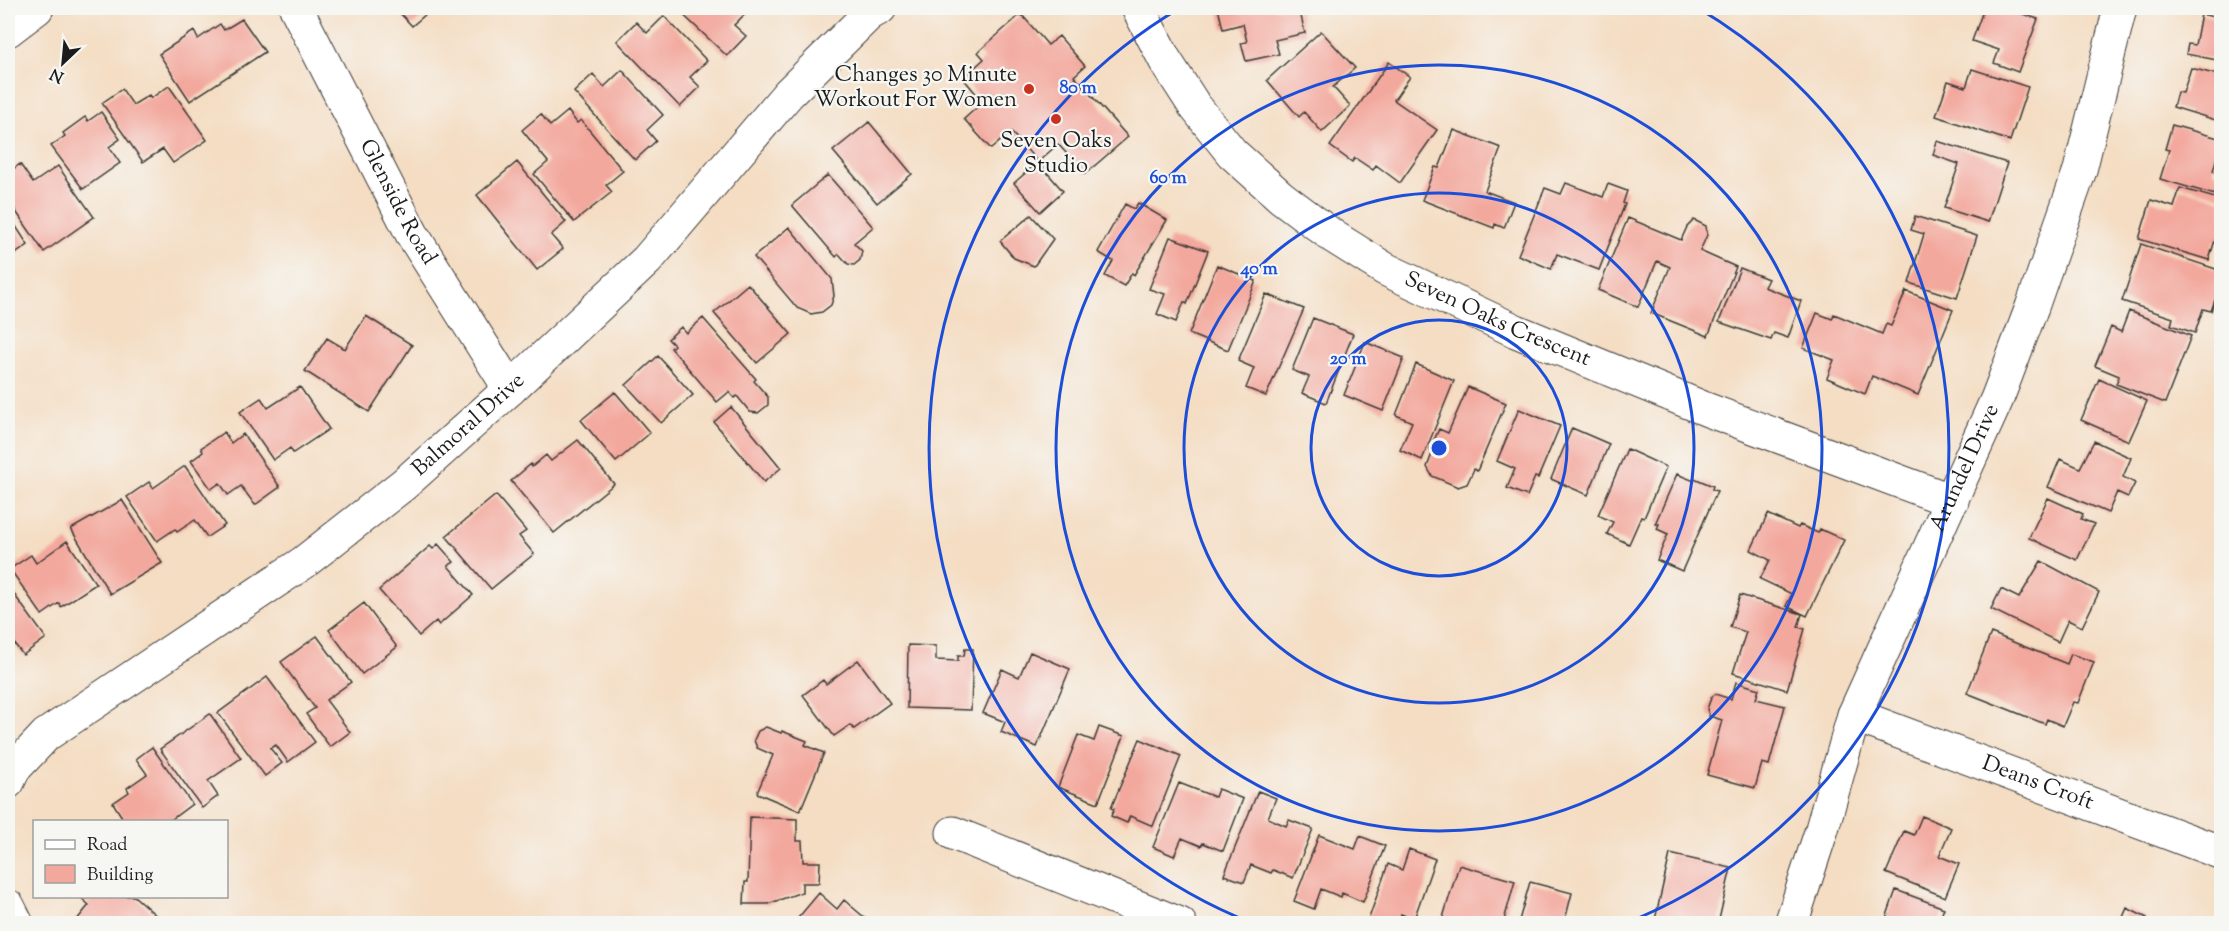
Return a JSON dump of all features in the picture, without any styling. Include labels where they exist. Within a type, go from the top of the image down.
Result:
[{"type":"street","points":[[8,30],[37,8]]},
{"type":"street","name":"Glenside Road","points":[[296,8],[412,234],[510,389]]},
{"type":"street","name":"Balmoral Drive","points":[[8,782],[14,769],[46,735],[303,563],[404,484],[510,389],[647,260],[788,94],[853,29],[880,8]]},
{"type":"street","name":"Seven Oaks Crescent","points":[[1138,8],[1165,60],[1194,105],[1232,153],[1281,197],[1334,237],[1385,269],[1516,331],[1676,397],[1952,501]]},
{"type":"street","name":"Arundel Drive","points":[[1791,924],[1822,829],[1854,715],[1998,399],[2080,170],[2120,8]]},
{"type":"street","name":"Deans Croft","points":[[1854,715],[2222,853]]},
{"type":"street","points":[[953,833],[1180,924]]},
{"type":"street","points":[[8,906],[17,924]]},
{"type":"building","points":[[395,8],[433,8],[412,26]]},
{"type":"building","points":[[676,8],[751,8],[734,25],[746,36],[727,56]]},
{"type":"building","points":[[1218,8],[1299,8],[1305,33],[1275,40],[1279,54],[1246,61],[1241,43],[1247,42],[1243,24],[1223,29]]},
{"type":"building","points":[[1984,8],[2005,8],[2038,19],[2018,72],[1994,63],[1999,50],[1972,41]]},
{"type":"building","points":[[1021,14],[1048,45],[1059,36],[1085,66],[1074,76],[1128,137],[1085,174],[1058,144],[1038,162],[1011,132],[991,149],[964,119],[983,102],[963,78],[984,59],[978,52]]},
{"type":"building","points":[[2201,14],[2222,19],[2222,61],[2186,54],[2188,44],[2195,45]]},
{"type":"building","points":[[664,16],[707,61],[690,77],[700,87],[680,107],[617,41],[636,22],[647,33]]},
{"type":"building","points":[[242,19],[265,52],[190,101],[159,54],[194,31],[198,39],[220,24],[224,30]]},
{"type":"building","points":[[1321,31],[1355,68],[1333,87],[1350,106],[1322,132],[1304,112],[1299,117],[1267,80]]},
{"type":"building","points":[[1389,62],[1410,77],[1394,100],[1437,130],[1400,183],[1376,165],[1373,170],[1355,158],[1352,162],[1330,146]]},
{"type":"building","points":[[2191,68],[2222,76],[2222,122],[2173,107],[2177,92],[2183,93]]},
{"type":"building","points":[[1972,69],[2028,87],[2010,141],[1936,116],[1948,81],[1966,87]]},
{"type":"building","points":[[622,70],[663,115],[647,130],[656,141],[635,160],[574,92],[593,74],[604,87]]},
{"type":"building","points":[[169,86],[207,140],[173,163],[163,149],[143,162],[102,103],[122,89],[133,105],[149,95],[151,98]]},
{"type":"building","points":[[568,111],[577,123],[581,120],[623,171],[606,185],[612,192],[574,222],[534,174],[548,162],[522,130],[541,114],[550,126]]},
{"type":"building","points":[[101,112],[120,139],[109,147],[120,163],[83,189],[51,146],[65,136],[63,133],[85,117],[88,121]]},
{"type":"building","points":[[869,122],[912,174],[877,203],[833,151]]},
{"type":"building","points":[[2172,125],[2222,139],[2213,171],[2222,174],[2222,197],[2160,179],[2169,150],[2165,149]]},
{"type":"building","points":[[1454,130],[1501,148],[1485,191],[1514,202],[1504,228],[1495,224],[1494,228],[1422,200],[1435,167],[1439,168]]},
{"type":"building","points":[[1937,141],[2007,163],[1988,222],[1944,208],[1959,164],[1933,155]]},
{"type":"building","points":[[517,162],[566,222],[551,235],[563,249],[537,270],[477,195]]},
{"type":"building","points":[[1038,162],[1063,191],[1040,212],[1014,183]]},
{"type":"building","points":[[20,164],[33,183],[58,166],[94,217],[44,252],[8,200],[8,173]]},
{"type":"building","points":[[828,175],[873,227],[854,243],[862,251],[860,260],[854,265],[848,264],[839,254],[836,257],[792,205]]},
{"type":"building","points":[[1566,183],[1603,197],[1608,184],[1627,191],[1623,203],[1625,204],[1599,270],[1557,254],[1551,269],[1518,255],[1545,188],[1561,194]]},
{"type":"building","points":[[2180,188],[2222,200],[2222,242],[2215,240],[2209,260],[2139,239],[2151,200],[2174,207]]},
{"type":"building","points":[[1138,203],[1167,220],[1134,275],[1132,273],[1124,286],[1105,276],[1113,261],[1098,252],[1125,204],[1134,209]]},
{"type":"building","points":[[8,214],[28,245],[8,259]]},
{"type":"building","points":[[1031,215],[1053,239],[1034,266],[1014,258],[1000,241]]},
{"type":"building","points":[[1915,216],[1977,236],[1957,298],[1909,283],[1924,234],[1911,230]]},
{"type":"building","points":[[1628,218],[1681,240],[1687,227],[1694,220],[1706,226],[1707,235],[1700,251],[1736,267],[1708,336],[1651,313],[1670,267],[1657,261],[1638,307],[1598,290]]},
{"type":"building","points":[[789,227],[832,279],[834,296],[831,305],[822,312],[811,314],[797,308],[754,257]]},
{"type":"building","points":[[1170,237],[1208,251],[1187,304],[1184,302],[1176,322],[1157,314],[1165,294],[1149,289]]},
{"type":"building","points":[[2141,244],[2222,271],[2222,280],[2211,311],[2203,309],[2195,333],[2171,325],[2173,318],[2122,301]]},
{"type":"building","points":[[1217,265],[1256,281],[1228,350],[1189,334]]},
{"type":"building","points":[[1740,268],[1768,279],[1764,287],[1801,301],[1788,338],[1774,333],[1771,340],[1719,322]]},
{"type":"building","points":[[748,284],[791,334],[757,363],[714,313]]},
{"type":"building","points":[[1906,291],[1953,310],[1918,395],[1872,376],[1865,394],[1827,378],[1834,360],[1803,348],[1817,313],[1832,319],[1834,314],[1882,334],[1886,324],[1891,326]]},
{"type":"building","points":[[1266,294],[1304,309],[1266,396],[1246,388],[1254,368],[1238,361]]},
{"type":"building","points":[[2129,311],[2191,336],[2165,403],[2116,384],[2119,376],[2095,366],[2111,327],[2121,332]]},
{"type":"building","points":[[366,316],[412,345],[369,412],[305,371],[327,338],[345,349]]},
{"type":"building","points":[[703,318],[756,379],[754,381],[768,397],[768,405],[758,413],[750,412],[737,396],[734,398],[729,392],[717,402],[671,348],[674,345],[668,339],[681,327],[686,333]]},
{"type":"building","points":[[1313,318],[1353,334],[1326,403],[1302,393],[1309,377],[1292,370]]},
{"type":"building","points":[[1365,342],[1404,358],[1383,411],[1344,395]]},
{"type":"building","points":[[658,356],[693,395],[661,423],[626,385]]},
{"type":"building","points":[[1416,364],[1454,381],[1422,460],[1400,450],[1412,422],[1396,415]]},
{"type":"building","points":[[2099,379],[2147,401],[2129,441],[2081,420]]},
{"type":"building","points":[[300,387],[329,429],[293,453],[290,448],[273,460],[240,412],[261,398],[268,408]]},
{"type":"building","points":[[1468,387],[1506,403],[1477,471],[1474,469],[1467,484],[1458,487],[1432,476],[1427,467],[1433,451],[1430,449],[1439,429],[1448,433]]},
{"type":"building","points":[[615,392],[650,433],[616,462],[581,420]]},
{"type":"building","points":[[731,407],[781,468],[764,482],[714,422]]},
{"type":"building","points":[[1519,409],[1560,426],[1538,478],[1535,477],[1527,496],[1507,488],[1515,469],[1497,461]]},
{"type":"building","points":[[1572,428],[1609,444],[1588,495],[1551,479]]},
{"type":"building","points":[[224,432],[231,443],[243,434],[280,487],[255,505],[241,486],[228,495],[220,483],[211,489],[191,461],[203,452],[201,448]]},
{"type":"building","points":[[578,440],[614,484],[554,533],[511,481],[531,464],[532,467],[546,455],[551,461]]},
{"type":"building","points":[[2094,441],[2131,458],[2123,477],[2135,483],[2128,497],[2117,492],[2108,513],[2048,487],[2060,459],[2080,468]]},
{"type":"building","points":[[1627,449],[1666,467],[1644,518],[1641,517],[1629,544],[1607,534],[1613,522],[1598,515]]},
{"type":"building","points":[[185,466],[225,525],[207,537],[195,520],[157,541],[127,497],[149,482],[153,488]]},
{"type":"building","points":[[1677,474],[1713,486],[1712,489],[1717,491],[1682,571],[1657,560],[1668,534],[1657,529],[1659,524],[1655,524]]},
{"type":"building","points":[[496,495],[526,531],[519,536],[534,554],[491,589],[446,536]]},
{"type":"building","points":[[2048,498],[2083,514],[2081,519],[2094,524],[2077,560],[2029,538]]},
{"type":"building","points":[[122,500],[162,563],[110,594],[71,529]]},
{"type":"building","points":[[1768,514],[1798,528],[1800,525],[1818,533],[1820,529],[1844,540],[1807,616],[1786,606],[1792,594],[1760,579],[1770,560],[1751,550]]},
{"type":"building","points":[[67,541],[96,584],[61,607],[59,603],[42,615],[10,569],[31,555],[36,563]]},
{"type":"building","points":[[438,544],[454,562],[448,566],[473,595],[439,625],[436,621],[419,636],[379,590],[430,546],[433,549]]},
{"type":"building","points":[[2041,561],[2099,592],[2082,627],[2068,620],[2058,642],[1991,609],[2001,589],[2019,598]]},
{"type":"building","points":[[8,586],[46,638],[23,655],[10,638],[8,640]]},
{"type":"building","points":[[1740,595],[1802,614],[1798,627],[1805,629],[1787,690],[1733,673],[1746,632],[1730,627]]},
{"type":"building","points":[[364,603],[397,647],[362,674],[329,630]]},
{"type":"building","points":[[1991,633],[2067,664],[2071,654],[2094,662],[2078,703],[2073,702],[2063,726],[2047,719],[2045,724],[1967,693]]},
{"type":"building","points":[[317,636],[351,682],[326,700],[350,732],[330,747],[306,714],[315,708],[281,662]]},
{"type":"building","points":[[908,645],[936,646],[936,660],[958,661],[958,656],[964,656],[965,649],[973,649],[971,710],[907,708]]},
{"type":"building","points":[[1030,652],[1070,669],[1037,747],[1001,732],[1005,722],[983,713],[1002,669],[1019,677]]},
{"type":"building","points":[[858,660],[890,703],[854,729],[850,725],[834,736],[803,695],[823,680],[826,684]]},
{"type":"building","points":[[267,677],[315,742],[288,762],[276,745],[270,748],[282,763],[265,776],[218,713]]},
{"type":"building","points":[[1736,682],[1759,689],[1756,699],[1785,706],[1769,765],[1762,763],[1755,788],[1707,775],[1722,720],[1709,716],[1707,709],[1715,694],[1731,699]]},
{"type":"building","points":[[210,714],[241,758],[208,781],[218,796],[202,808],[160,749]]},
{"type":"building","points":[[766,727],[807,741],[805,745],[824,753],[800,811],[757,793],[773,755],[757,748],[754,740],[758,731]]},
{"type":"building","points":[[1099,727],[1124,736],[1098,803],[1058,787],[1078,735],[1094,741]]},
{"type":"building","points":[[1140,739],[1181,756],[1153,826],[1130,816],[1127,823],[1111,816],[1114,809],[1111,808]]},
{"type":"building","points":[[152,747],[192,804],[171,820],[124,820],[113,803],[129,792],[127,788],[147,774],[136,759]]},
{"type":"building","points":[[1179,783],[1215,797],[1218,789],[1243,799],[1223,851],[1203,843],[1201,846],[1182,838],[1174,856],[1153,847]]},
{"type":"building","points":[[1258,791],[1276,798],[1268,818],[1286,826],[1289,820],[1313,829],[1293,878],[1251,865],[1244,882],[1224,875]]},
{"type":"building","points":[[1922,816],[1951,828],[1939,856],[1959,864],[1945,897],[1886,873],[1904,831],[1914,835]]},
{"type":"building","points":[[750,817],[797,819],[797,841],[802,841],[803,862],[820,862],[819,883],[802,883],[802,892],[768,904],[744,904],[745,882],[748,882]]},
{"type":"building","points":[[1319,835],[1355,849],[1360,836],[1385,846],[1363,902],[1342,893],[1341,897],[1321,889],[1314,909],[1294,901]]},
{"type":"building","points":[[1409,849],[1435,859],[1414,919],[1401,914],[1398,924],[1367,924],[1388,864],[1402,870]]},
{"type":"building","points":[[1670,854],[1731,868],[1718,924],[1654,924]]},
{"type":"building","points":[[1459,865],[1515,881],[1503,924],[1441,924]]},
{"type":"building","points":[[1530,882],[1572,893],[1564,924],[1518,924]]},
{"type":"building","points":[[1896,890],[1944,908],[1938,924],[1884,924]]},
{"type":"building","points":[[819,893],[837,909],[844,900],[872,924],[793,924]]},
{"type":"building","points":[[81,898],[136,898],[159,918],[154,924],[117,924],[113,920],[110,924],[79,924],[76,921],[89,905]]},
{"type":"building","points":[[2127,908],[2147,918],[2145,924],[2120,924]]},
{"type":"place","name":"Changes 30 Minute Workout For Women","points":[[1029,89]]},
{"type":"place","name":"Seven Oaks Studio","points":[[1056,119]]}]
